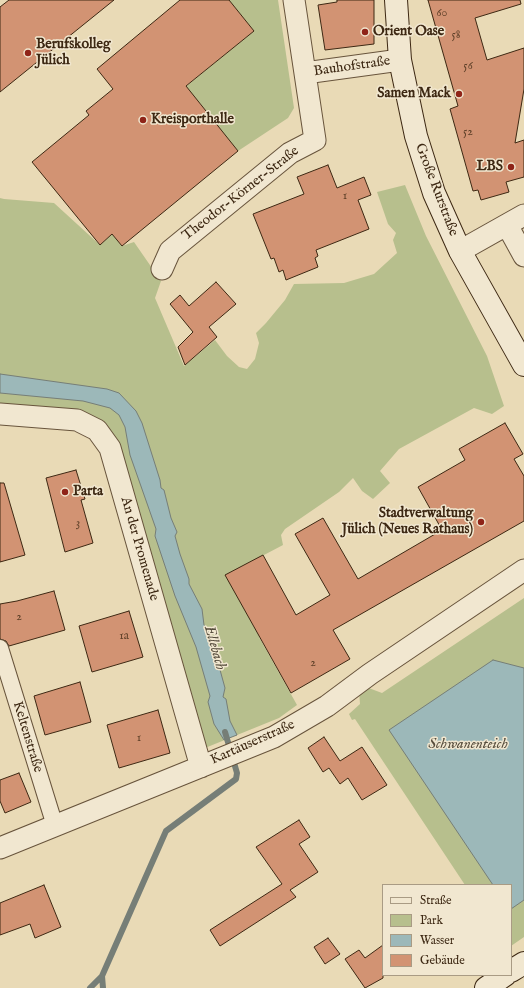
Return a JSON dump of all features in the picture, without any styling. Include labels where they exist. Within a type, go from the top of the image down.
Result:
[{"type":"main road","name":"Große Rurstraße","points":[[396,0],[400,60],[416,136],[434,193],[460,251],[524,365]]},
{"type":"main road","points":[[512,970],[524,963]]},
{"type":"main road","points":[[486,988],[504,976]]},
{"type":"street","name":"Bauhofstraße","points":[[294,0],[305,73],[400,60]]},
{"type":"street","name":"Theodor-Körner-Straße","points":[[162,269],[170,251],[290,153],[315,140],[305,73]]},
{"type":"street","points":[[460,251],[515,220],[524,256]]},
{"type":"street","name":"An der Promenade","points":[[0,414],[77,420],[97,430],[110,448],[201,767]]},
{"type":"street","name":"Kartäuserstraße","points":[[0,848],[274,737],[327,706],[370,674],[524,570]]},
{"type":"street","name":"Keltenstraße","points":[[0,648],[55,826]]},
{"type":"green space","points":[[229,0],[278,0],[294,108],[288,118],[238,151],[218,127],[197,125],[209,115],[200,103],[173,97],[254,31]]},
{"type":"green space","points":[[405,185],[426,236],[487,356],[504,406],[492,414],[474,408],[399,449],[380,471],[390,483],[373,499],[362,491],[353,478],[339,492],[285,529],[281,535],[283,545],[226,575],[254,627],[266,621],[271,630],[259,637],[297,705],[279,718],[205,748],[118,445],[112,432],[99,419],[84,412],[0,406],[0,198],[54,203],[100,245],[112,234],[122,246],[134,242],[161,281],[155,298],[184,366],[215,340],[227,356],[239,367],[247,369],[255,359],[259,343],[256,333],[285,300],[294,284],[344,283],[374,274],[397,253],[393,240],[396,233],[388,224],[377,192]]},
{"type":"green space","name":"Schwanenteich","points":[[524,598],[524,937],[512,945],[512,884],[464,884],[355,719],[352,720],[349,714],[360,704],[359,691],[366,687],[382,693]]},
{"type":"water","points":[[0,374],[107,389],[119,393],[136,411],[142,423],[160,480],[161,488],[164,490],[171,518],[177,532],[175,536],[189,579],[189,584],[202,609],[204,625],[209,630],[208,634],[214,648],[225,688],[223,697],[226,699],[230,721],[237,735],[224,740],[214,724],[208,702],[210,696],[196,647],[175,596],[155,536],[156,529],[130,455],[125,427],[119,415],[110,408],[83,401],[0,393]]},
{"type":"water","name":"Schwanenteich","points":[[493,660],[524,668],[524,900],[512,908],[512,884],[492,884],[389,730]]},
{"type":"building","name":"Berufskolleg Jülich","points":[[9,0],[114,0],[0,92],[0,7]]},
{"type":"building","name":"Kreisporthalle","points":[[180,0],[229,0],[254,31],[186,86],[238,151],[122,246],[112,234],[100,245],[32,162],[89,115],[86,111],[113,89],[97,69]]},
{"type":"building","points":[[337,0],[374,0],[374,44],[325,50],[318,5],[337,2]]},
{"type":"building","points":[[428,0],[520,0],[521,4],[475,18],[487,60],[524,48],[524,89],[515,143],[524,140],[524,177],[506,182],[509,192],[481,200],[478,190],[473,191],[450,109],[458,106]]},
{"type":"building","points":[[328,165],[337,188],[364,177],[371,195],[358,200],[369,229],[316,250],[318,256],[315,258],[318,267],[286,280],[283,270],[279,272],[274,258],[271,259],[253,214],[304,194],[297,177]]},
{"type":"building","points":[[216,282],[236,304],[209,327],[217,337],[185,365],[178,347],[193,332],[170,304],[180,295],[189,306]]},
{"type":"building","name":"Stadtverwaltung Jülich (Neues Rathaus)","points":[[505,423],[523,454],[514,459],[524,476],[524,521],[333,630],[350,659],[291,693],[225,575],[263,555],[296,615],[330,595],[295,534],[323,518],[358,579],[442,530],[418,487],[465,460],[459,449]]},
{"type":"building","points":[[76,470],[85,499],[81,500],[93,543],[65,552],[46,478]]},
{"type":"building","points":[[0,483],[4,483],[25,555],[0,562]]},
{"type":"building","points":[[54,591],[65,630],[9,646],[6,641],[0,639],[0,604]]},
{"type":"building","points":[[129,611],[143,657],[92,672],[79,626]]},
{"type":"building","points":[[80,682],[91,722],[45,735],[34,696]]},
{"type":"building","points":[[158,710],[170,753],[119,768],[107,725]]},
{"type":"building","points":[[324,737],[340,761],[362,747],[387,785],[362,800],[348,778],[340,784],[329,768],[323,772],[308,748]]},
{"type":"building","points":[[19,773],[31,802],[5,813],[0,801],[0,780]]},
{"type":"building","points":[[299,820],[310,837],[299,844],[318,872],[290,890],[296,897],[220,946],[210,930],[282,884],[256,847]]},
{"type":"building","points":[[44,885],[61,927],[35,938],[30,924],[0,935],[0,903]]},
{"type":"building","points":[[328,938],[340,954],[325,964],[314,947]]},
{"type":"building","points":[[382,946],[383,978],[365,988],[345,959],[359,950],[365,958]]},
{"type":"waterway","name":"Ellebach","points":[[103,988],[102,976],[166,831],[236,779],[237,773],[225,732]]},
{"type":"waterway","points":[[90,988],[102,976]]},
{"type":"place","name":"Orient Oase","points":[[365,32]]},
{"type":"place","name":"Berufskolleg Jülich","points":[[28,53]]},
{"type":"place","name":"Samen Mack","points":[[459,94]]},
{"type":"place","name":"Kreisporthalle","points":[[143,120]]},
{"type":"place","name":"LBS","points":[[511,167]]},
{"type":"place","name":"Parta","points":[[65,492]]},
{"type":"place","name":"Stadtverwaltung Jülich (Neues Rathaus)","points":[[481,522]]}]
